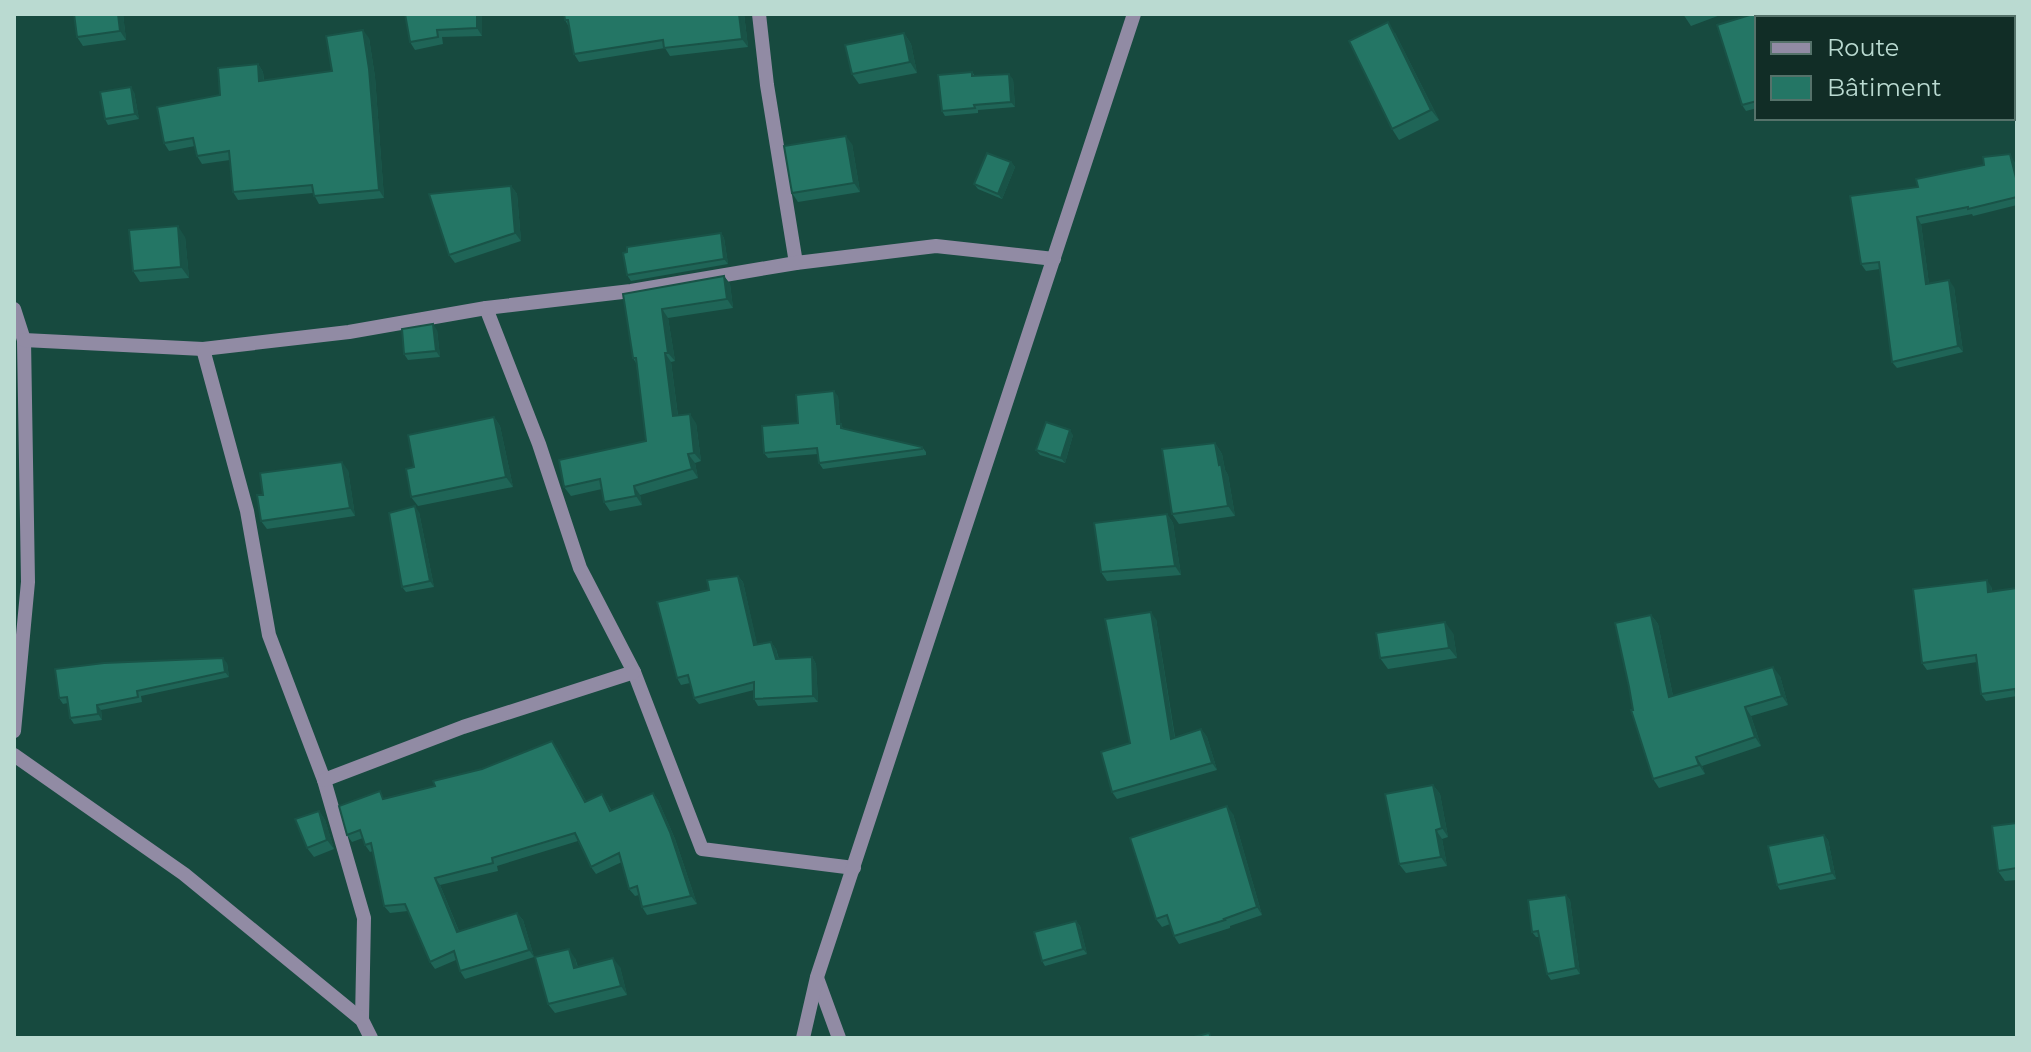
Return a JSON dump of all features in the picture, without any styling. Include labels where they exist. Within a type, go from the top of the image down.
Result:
[{"type":"street","points":[[759,14],[767,85],[796,263]]},
{"type":"street","points":[[803,1038],[817,977],[1134,14]]},
{"type":"street","points":[[24,340],[203,349],[349,332],[486,308],[631,291],[796,263],[936,246],[1054,259]]},
{"type":"street","points":[[486,308],[539,444],[580,568],[634,672],[702,849],[854,868]]},
{"type":"street","points":[[14,309],[24,340],[28,582],[14,731]]},
{"type":"street","points":[[203,349],[247,511],[269,635],[324,780],[364,918],[362,1020]]},
{"type":"street","points":[[324,780],[463,727],[634,672]]},
{"type":"street","points":[[14,755],[184,874],[362,1020],[371,1038]]},
{"type":"street","points":[[817,977],[839,1038]]},
{"type":"building","points":[[74,14],[118,14],[120,31],[77,37]]},
{"type":"building","points":[[405,14],[477,14],[477,28],[437,30],[438,37],[410,42]]},
{"type":"building","points":[[564,14],[739,14],[742,39],[664,48],[663,40],[574,54],[568,20],[565,20]]},
{"type":"building","points":[[1753,14],[1836,16],[1755,16],[1755,102],[1742,105],[1717,25]]},
{"type":"building","points":[[1388,22],[1431,110],[1392,129],[1349,41]]},
{"type":"building","points":[[363,30],[379,190],[314,196],[312,185],[233,192],[229,151],[197,156],[193,138],[164,143],[157,107],[220,95],[218,68],[258,64],[259,81],[332,71],[326,36]]},
{"type":"building","points":[[904,33],[910,62],[852,74],[845,45]]},
{"type":"building","points":[[972,72],[972,76],[1009,74],[1011,102],[942,111],[938,75]]},
{"type":"building","points":[[131,87],[135,114],[105,119],[100,92]]},
{"type":"building","points":[[846,136],[854,183],[792,193],[784,146]]},
{"type":"building","points":[[987,153],[1011,162],[998,194],[974,184]]},
{"type":"building","points":[[2010,154],[2017,182],[2017,197],[1917,217],[1926,284],[1949,280],[1958,346],[1892,362],[1879,262],[1861,264],[1850,196],[1918,187],[1916,179],[1984,165],[1983,157]]},
{"type":"building","points":[[511,186],[515,233],[449,255],[429,194]]},
{"type":"building","points":[[178,226],[181,267],[133,271],[129,230]]},
{"type":"building","points":[[721,233],[724,259],[627,275],[623,253],[627,252],[627,247]]},
{"type":"building","points":[[724,276],[727,299],[662,309],[673,416],[690,414],[694,453],[688,454],[692,469],[634,486],[636,496],[604,502],[600,479],[564,487],[559,460],[646,441],[636,358],[633,358],[623,294]]},
{"type":"building","points":[[433,324],[436,351],[404,354],[402,329]]},
{"type":"building","points":[[834,391],[837,424],[841,424],[841,428],[922,449],[819,463],[817,448],[764,453],[762,426],[798,423],[796,395]]},
{"type":"building","points":[[494,417],[506,477],[411,497],[406,469],[414,467],[408,435]]},
{"type":"building","points":[[1046,422],[1070,430],[1061,458],[1036,450]]},
{"type":"building","points":[[1215,443],[1228,506],[1172,514],[1162,449]]},
{"type":"building","points":[[342,462],[350,508],[261,521],[257,495],[263,495],[260,473]]},
{"type":"building","points":[[415,506],[430,581],[402,587],[389,513]]},
{"type":"building","points":[[1167,514],[1175,566],[1101,572],[1094,523]]},
{"type":"building","points":[[738,576],[754,645],[771,642],[776,659],[812,657],[813,696],[754,699],[754,682],[694,698],[688,675],[677,678],[657,602],[709,590],[707,580]]},
{"type":"building","points":[[1987,580],[1988,592],[2017,588],[2017,700],[2015,689],[1981,694],[1976,655],[1922,663],[1913,589]]},
{"type":"building","points":[[1151,612],[1171,739],[1201,729],[1212,763],[1112,792],[1101,752],[1130,743],[1105,619]]},
{"type":"building","points":[[1651,615],[1669,697],[1773,667],[1782,696],[1745,707],[1755,737],[1696,757],[1699,765],[1653,779],[1631,710],[1615,623]]},
{"type":"building","points":[[1445,622],[1449,648],[1380,658],[1376,633]]},
{"type":"building","points":[[223,658],[225,672],[137,691],[138,697],[97,705],[98,714],[70,718],[67,697],[59,698],[55,669],[104,663]]},
{"type":"building","points":[[552,741],[585,802],[602,794],[610,811],[653,793],[670,832],[691,896],[642,907],[637,886],[629,889],[619,853],[591,867],[575,833],[492,858],[493,863],[435,878],[457,932],[517,913],[529,950],[460,971],[454,951],[430,962],[405,904],[384,906],[371,843],[365,845],[360,830],[347,835],[339,806],[380,791],[383,799],[435,786],[433,781],[482,769]]},
{"type":"building","points":[[1433,785],[1442,828],[1436,830],[1441,857],[1399,864],[1385,794]]},
{"type":"building","points":[[1227,806],[1257,907],[1174,936],[1167,915],[1156,919],[1130,838]]},
{"type":"building","points":[[319,811],[327,840],[307,848],[295,819]]},
{"type":"building","points":[[2017,823],[2017,868],[1998,871],[1992,826]]},
{"type":"building","points":[[1824,835],[1832,873],[1777,885],[1768,846]]},
{"type":"building","points":[[1566,895],[1576,968],[1547,974],[1538,931],[1532,932],[1528,900]]},
{"type":"building","points":[[1076,921],[1083,949],[1042,961],[1034,932]]},
{"type":"building","points":[[569,949],[574,968],[613,958],[621,986],[548,1004],[535,957]]},
{"type":"building","points":[[1209,1033],[1211,1038],[1190,1038]]}]
